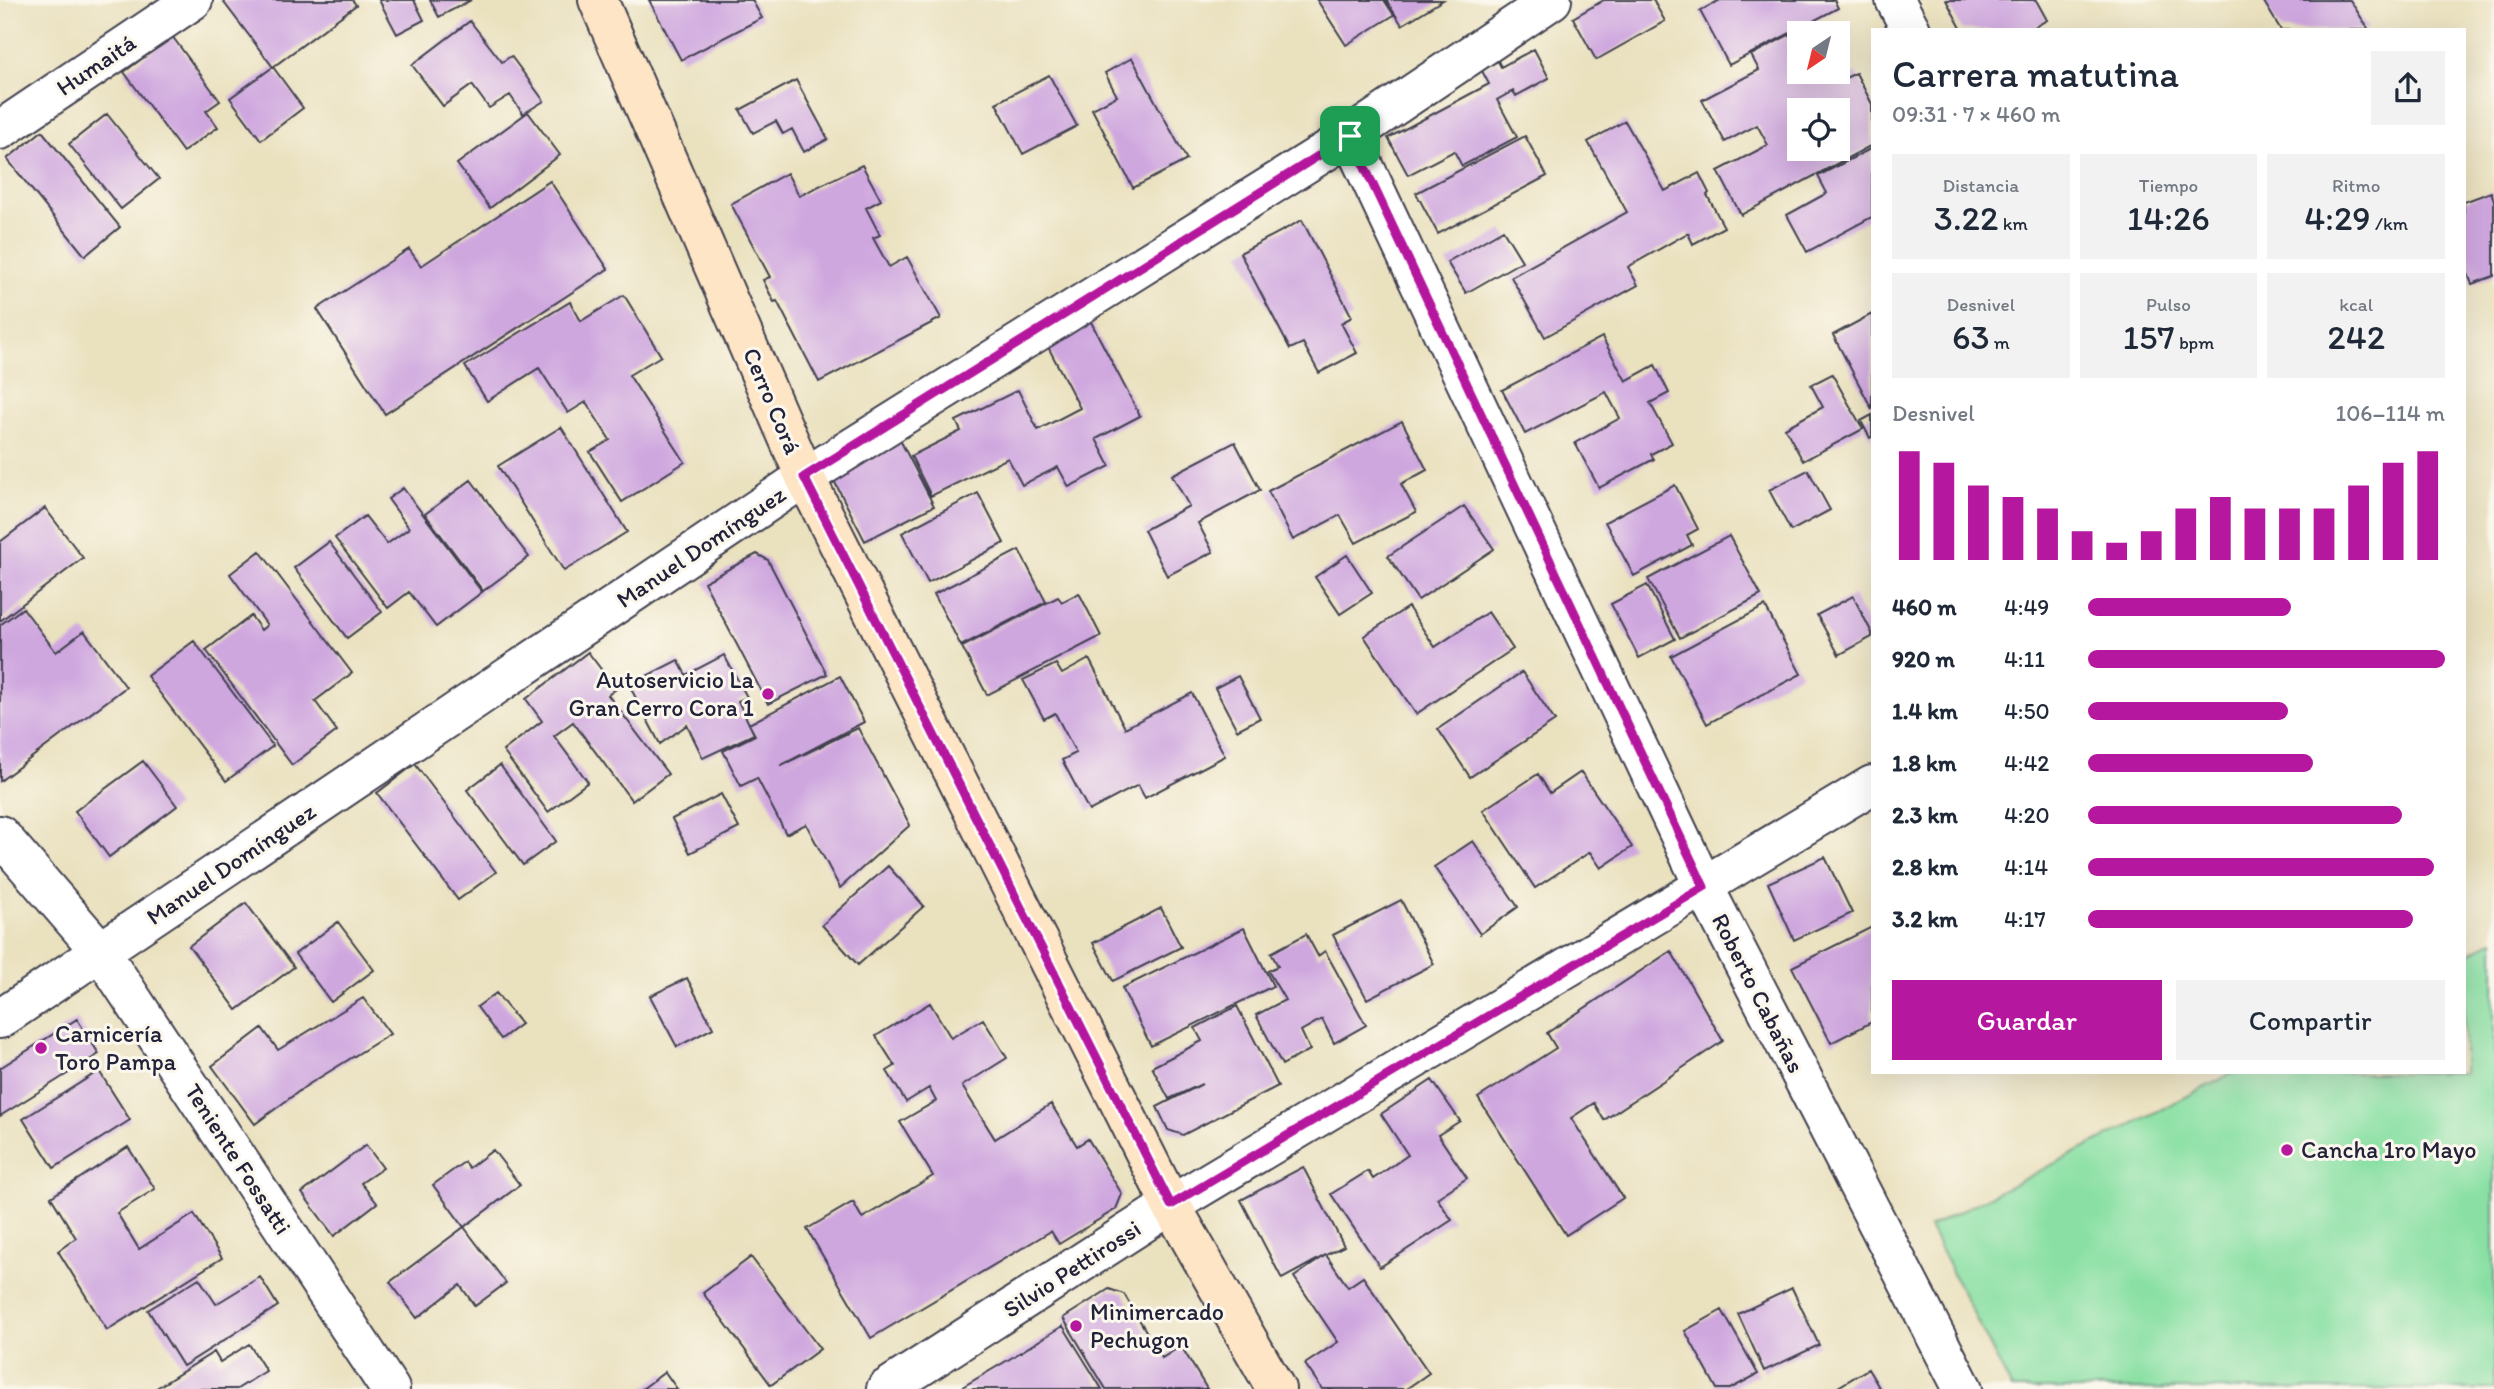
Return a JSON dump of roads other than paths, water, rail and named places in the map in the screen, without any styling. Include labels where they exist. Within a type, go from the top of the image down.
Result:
[{"type":"street","name":"Humaitá","points":[[0,130],[192,0]]},
{"type":"street","name":"Cerro Corá","points":[[598,0],[804,477],[1171,1205],[1276,1389]]},
{"type":"street","name":"Manuel Domínguez","points":[[0,1019],[804,477],[1350,136],[1552,0]]},
{"type":"street","points":[[1895,0],[1910,28]]},
{"type":"street","name":"Roberto Cabañas","points":[[1350,136],[1704,887],[1963,1389]]},
{"type":"street","name":"Silvio Pettirossi","points":[[886,1389],[1171,1205],[1871,786]]},
{"type":"street","name":"Teniente Fossatti","points":[[0,835],[101,952],[390,1389]]},
{"type":"place","name":"Autoservicio La Gran Cerro Cora 1","points":[[768,694]]},
{"type":"place","name":"Carnicería Toro Pampa","points":[[41,1048]]},
{"type":"place","name":"Cancha 1ro Mayo","points":[[2287,1150]]},
{"type":"place","name":"Minimercado Pechugon","points":[[1076,1326]]}]
